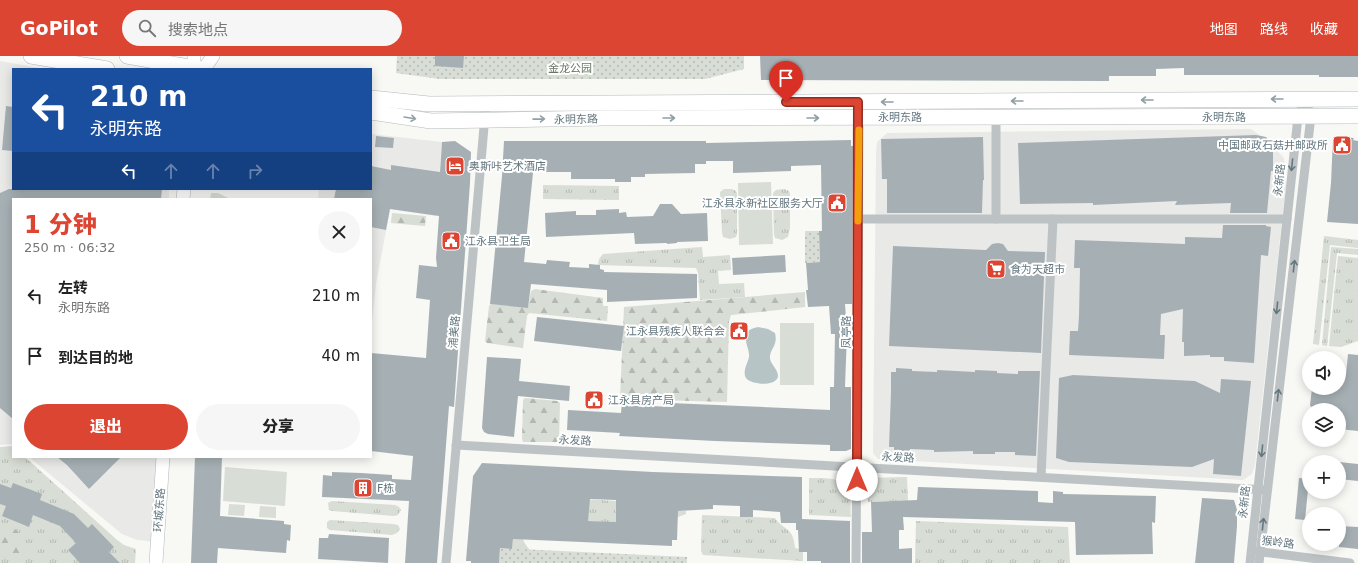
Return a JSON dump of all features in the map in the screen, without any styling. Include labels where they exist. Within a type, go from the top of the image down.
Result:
[{"type":"main road","points":[[31,56],[101,68]]},
{"type":"main road","points":[[127,56],[197,66],[213,56]]},
{"type":"main road","name":"永明东路","points":[[372,98],[429,104],[1358,99]]},
{"type":"main road","name":"永明东路","points":[[372,112],[431,121],[604,118],[1358,116]]},
{"type":"main road","name":"环城东路","points":[[156,563],[163,458]]},
{"type":"street","name":"永新路","points":[[1250,563],[1256,552],[1267,490],[1305,99]]},
{"type":"street","name":"凤亭路","points":[[856,563],[858,102]]},
{"type":"street","name":"浦美路","points":[[446,563],[486,104]]},
{"type":"street","points":[[996,117],[996,219]]},
{"type":"street","name":"永新路","points":[[1259,563],[1256,552],[1258,489],[1287,219],[1304,117]]},
{"type":"street","points":[[858,219],[1287,219]]},
{"type":"street","points":[[1041,477],[1053,219]]},
{"type":"street","name":"永发路","points":[[456,445],[1267,490]]},
{"type":"street","name":"猴岭路","points":[[1256,552],[1350,563]]},
{"type":"shaded area","points":[[0,61],[39,68],[12,68],[12,190],[169,190],[169,198],[12,198],[12,444],[0,445]]},
{"type":"shaded area","points":[[1251,129],[1267,140],[1284,158],[1286,184],[1255,465],[1252,474],[1243,480],[878,459],[873,453],[876,153],[877,142],[887,133]]},
{"type":"shaded area","points":[[372,134],[442,142],[436,216],[390,209],[376,284],[372,323],[372,198],[318,198],[319,190],[372,190]]},
{"type":"shaded area","points":[[758,327],[768,329],[775,333],[776,337],[770,359],[778,373],[777,380],[764,384],[753,382],[746,378],[745,375],[749,357],[746,336],[749,331]]},
{"type":"shaded area","points":[[30,458],[160,458],[157,542],[137,540],[122,534]]},
{"type":"green space","name":"金龙公园","points":[[397,56],[744,56],[744,69],[705,79],[440,79],[396,73]]},
{"type":"green space","points":[[771,182],[773,244],[739,245],[738,183]]},
{"type":"green space","points":[[543,185],[619,186],[619,200],[543,199]]},
{"type":"green space","points":[[724,189],[732,189],[736,191],[737,194],[737,234],[736,237],[730,239],[723,237],[722,233],[720,192]]},
{"type":"green space","points":[[784,189],[789,191],[790,194],[790,228],[788,237],[782,240],[775,238],[774,234],[773,193],[776,190]]},
{"type":"green space","points":[[211,193],[218,193],[228,198],[210,198]]},
{"type":"green space","points":[[392,213],[426,216],[425,226],[391,223]]},
{"type":"green space","points":[[805,231],[819,231],[820,262],[805,263]]},
{"type":"green space","points":[[1324,236],[1358,240],[1358,248],[1330,245],[1319,345],[1313,344]]},
{"type":"green space","points":[[702,247],[703,257],[730,255],[731,270],[718,271],[719,284],[744,283],[745,297],[700,300],[698,273],[696,268],[598,265],[599,259],[603,254]]},
{"type":"green space","points":[[1331,247],[1358,249],[1358,255],[1337,253],[1327,346],[1322,345]]},
{"type":"green space","points":[[1338,256],[1358,258],[1358,341],[1341,347],[1329,346]]},
{"type":"green space","points":[[535,289],[603,298],[603,306],[608,306],[607,321],[529,313],[527,316],[523,348],[487,343],[485,341],[489,306],[491,304],[528,307],[531,291]]},
{"type":"green space","points":[[805,292],[805,307],[731,315],[729,321],[727,402],[620,399],[624,307]]},
{"type":"green space","points":[[780,323],[814,323],[814,385],[780,385]]},
{"type":"green space","points":[[525,398],[557,401],[560,403],[559,442],[523,442],[523,400]]},
{"type":"green space","points":[[12,446],[12,458],[26,458],[116,539],[124,545],[136,549],[135,563],[0,563],[0,447]]},
{"type":"green space","points":[[225,467],[287,472],[285,506],[223,501]]},
{"type":"green space","points":[[907,477],[908,501],[868,502],[867,478]]},
{"type":"green space","points":[[809,478],[834,479],[844,484],[848,488],[850,494],[851,517],[809,515]]},
{"type":"green space","points":[[522,496],[638,502],[616,503],[616,511],[686,511],[686,514],[678,517],[668,525],[523,518],[523,539],[530,550],[512,549],[513,536]]},
{"type":"green space","points":[[332,501],[395,505],[401,510],[398,515],[394,516],[332,511],[329,510],[328,503]]},
{"type":"green space","points":[[229,504],[245,505],[244,516],[228,515]]},
{"type":"green space","points":[[260,506],[276,507],[276,518],[259,517]]},
{"type":"green space","points":[[702,515],[775,518],[788,530],[792,536],[795,548],[803,550],[803,561],[703,555],[701,551]]},
{"type":"green space","points":[[330,520],[393,524],[398,525],[400,529],[397,533],[392,535],[330,530],[327,528],[327,522]]},
{"type":"green space","points":[[916,521],[1068,527],[1070,563],[915,563]]},
{"type":"green space","points":[[0,523],[15,529],[23,537],[24,549],[22,556],[0,558]]},
{"type":"green space","points":[[500,548],[687,557],[687,563],[499,563]]},
{"type":"building","points":[[435,56],[464,56],[463,68],[435,66]]},
{"type":"building","points":[[760,56],[1358,56],[1358,77],[1319,77],[1319,75],[1184,75],[1184,68],[1156,69],[1156,76],[1109,76],[1109,81],[761,80]]},
{"type":"building","points":[[6,106],[12,107],[12,151],[2,150]]},
{"type":"building","points":[[1256,135],[1266,137],[1271,142],[1273,149],[1273,171],[1271,171],[1267,213],[1230,213],[1231,203],[1175,205],[1177,201],[1093,205],[1093,203],[1020,204],[1018,143]]},
{"type":"building","points":[[376,136],[394,138],[393,148],[375,147]]},
{"type":"building","points":[[983,137],[984,180],[982,213],[887,213],[887,179],[882,179],[881,139]]},
{"type":"building","points":[[1333,137],[1354,138],[1353,140],[1358,141],[1358,224],[1327,222],[1331,183]]},
{"type":"building","points":[[851,140],[851,146],[853,146],[852,304],[845,304],[847,333],[845,387],[851,387],[851,449],[846,451],[830,451],[830,445],[619,436],[620,433],[567,430],[568,410],[621,413],[622,401],[635,402],[634,405],[669,407],[670,403],[830,410],[830,387],[834,387],[835,334],[831,334],[829,306],[808,307],[806,290],[808,290],[806,263],[820,262],[819,231],[822,231],[821,165],[791,166],[791,171],[733,173],[733,161],[706,161],[706,164],[695,164],[695,173],[645,174],[645,177],[631,177],[631,182],[615,182],[615,179],[571,179],[571,172],[543,172],[543,163],[534,163],[524,262],[546,264],[547,260],[570,262],[569,267],[589,268],[589,264],[600,265],[600,269],[604,270],[604,272],[697,274],[697,298],[607,302],[607,290],[531,284],[528,308],[490,304],[504,141],[706,141],[706,143]]},
{"type":"building","points":[[455,141],[471,152],[454,407],[449,406],[437,563],[405,563],[409,501],[322,497],[323,475],[332,476],[332,472],[361,473],[392,475],[392,479],[411,480],[413,456],[372,451],[372,353],[426,358],[430,300],[416,298],[419,265],[437,267],[436,258],[439,216],[390,209],[386,230],[372,227],[372,198],[334,198],[336,190],[372,190],[372,166],[391,170],[391,165],[440,172],[442,142]]},
{"type":"building","points":[[9,189],[162,190],[161,198],[12,198],[12,418],[0,408],[0,193]]},
{"type":"building","points":[[660,204],[672,204],[681,214],[707,213],[708,241],[677,242],[667,244],[635,244],[634,233],[546,237],[545,213],[576,211],[576,215],[596,215],[596,210],[619,209],[619,213],[626,212],[627,217],[653,216]]},
{"type":"building","points":[[1223,225],[1266,225],[1271,227],[1268,256],[1261,255],[1254,363],[1224,361],[1224,357],[1210,357],[1210,355],[1184,356],[1184,342],[1182,342],[1183,309],[1161,314],[1160,335],[1165,335],[1164,359],[1069,355],[1070,331],[1078,331],[1079,316],[1080,268],[1074,268],[1075,240],[1185,244],[1185,237],[1222,238]]},
{"type":"building","points":[[992,244],[1003,244],[1008,251],[1045,252],[1041,353],[889,346],[893,246],[986,250]]},
{"type":"building","points":[[785,255],[786,272],[733,275],[732,258]]},
{"type":"building","points":[[537,317],[624,326],[621,351],[534,341]]},
{"type":"building","points":[[1348,354],[1358,355],[1358,431],[1346,430],[1346,403],[1310,403],[1311,395],[1346,395]]},
{"type":"building","points":[[487,357],[521,359],[519,381],[570,386],[569,401],[518,396],[514,437],[488,434],[484,432],[482,428]]},
{"type":"building","points":[[896,368],[912,369],[912,371],[937,372],[937,370],[975,372],[975,370],[1018,374],[1018,371],[1040,371],[1036,456],[1015,455],[1015,452],[973,454],[973,451],[934,452],[934,450],[910,449],[910,451],[894,451],[894,447],[889,447],[891,372],[896,372]]},
{"type":"building","points":[[1073,375],[1195,381],[1220,393],[1221,379],[1251,381],[1241,476],[1213,474],[1214,459],[1192,467],[1069,462],[1056,458],[1059,378]]},
{"type":"building","points":[[58,458],[120,458],[89,489],[67,465]]},
{"type":"building","points":[[195,458],[222,458],[220,516],[284,521],[284,524],[291,525],[290,541],[287,540],[286,553],[218,548],[217,563],[191,563]]},
{"type":"building","points":[[482,463],[653,472],[802,477],[802,519],[850,521],[850,563],[821,563],[821,561],[807,561],[807,552],[799,552],[798,530],[796,530],[796,523],[781,523],[780,512],[753,510],[753,517],[740,517],[740,506],[713,505],[713,509],[678,511],[677,540],[672,540],[672,546],[513,539],[512,549],[500,548],[499,563],[471,563],[471,561],[466,561],[473,476]],"holes":[[[590,499],[616,500],[616,522],[588,521]]]},
{"type":"building","points":[[1346,463],[1358,464],[1358,481],[1346,480]]},
{"type":"building","points":[[1299,478],[1302,478],[1302,499],[1307,499],[1306,507],[1302,507],[1302,520],[1295,519]]},
{"type":"building","points":[[13,483],[42,494],[40,500],[74,514],[88,528],[92,524],[114,547],[109,552],[120,563],[80,563],[68,550],[76,543],[60,526],[33,515],[29,527],[2,516],[6,506],[0,504],[0,484],[11,488]]},
{"type":"building","points":[[918,487],[1038,491],[1038,502],[1053,503],[1053,491],[1063,492],[1063,494],[1156,496],[1155,523],[1152,522],[1153,554],[1076,555],[1075,522],[903,517],[904,530],[899,530],[899,549],[912,548],[912,563],[862,563],[862,532],[872,532],[871,502],[917,500]]},
{"type":"building","points":[[1202,498],[1234,500],[1237,510],[1237,526],[1234,563],[1195,563]]},
{"type":"building","points":[[1346,526],[1358,527],[1358,549],[1346,548]]},
{"type":"building","points":[[329,534],[389,538],[388,563],[318,559],[319,538],[328,538]]},
{"type":"slow traffic","points":[[858,221],[859,130]]},
{"type":"place","name":"中国邮政石菇井邮政所","points":[[1342,145]]},
{"type":"place","name":"奥斯咔艺术酒店","points":[[455,166]]},
{"type":"place","name":"江永县永新社区服务大厅","points":[[837,203]]},
{"type":"place","name":"江永县卫生局","points":[[451,241]]},
{"type":"place","name":"食为天超市","points":[[996,269]]},
{"type":"place","name":"江永县残疾人联合会","points":[[739,331]]},
{"type":"place","name":"江永县房产局","points":[[594,400]]},
{"type":"place","name":"F栋","points":[[363,488]]},
{"type":"route","points":[[786,102],[858,102],[857,480]]}]
